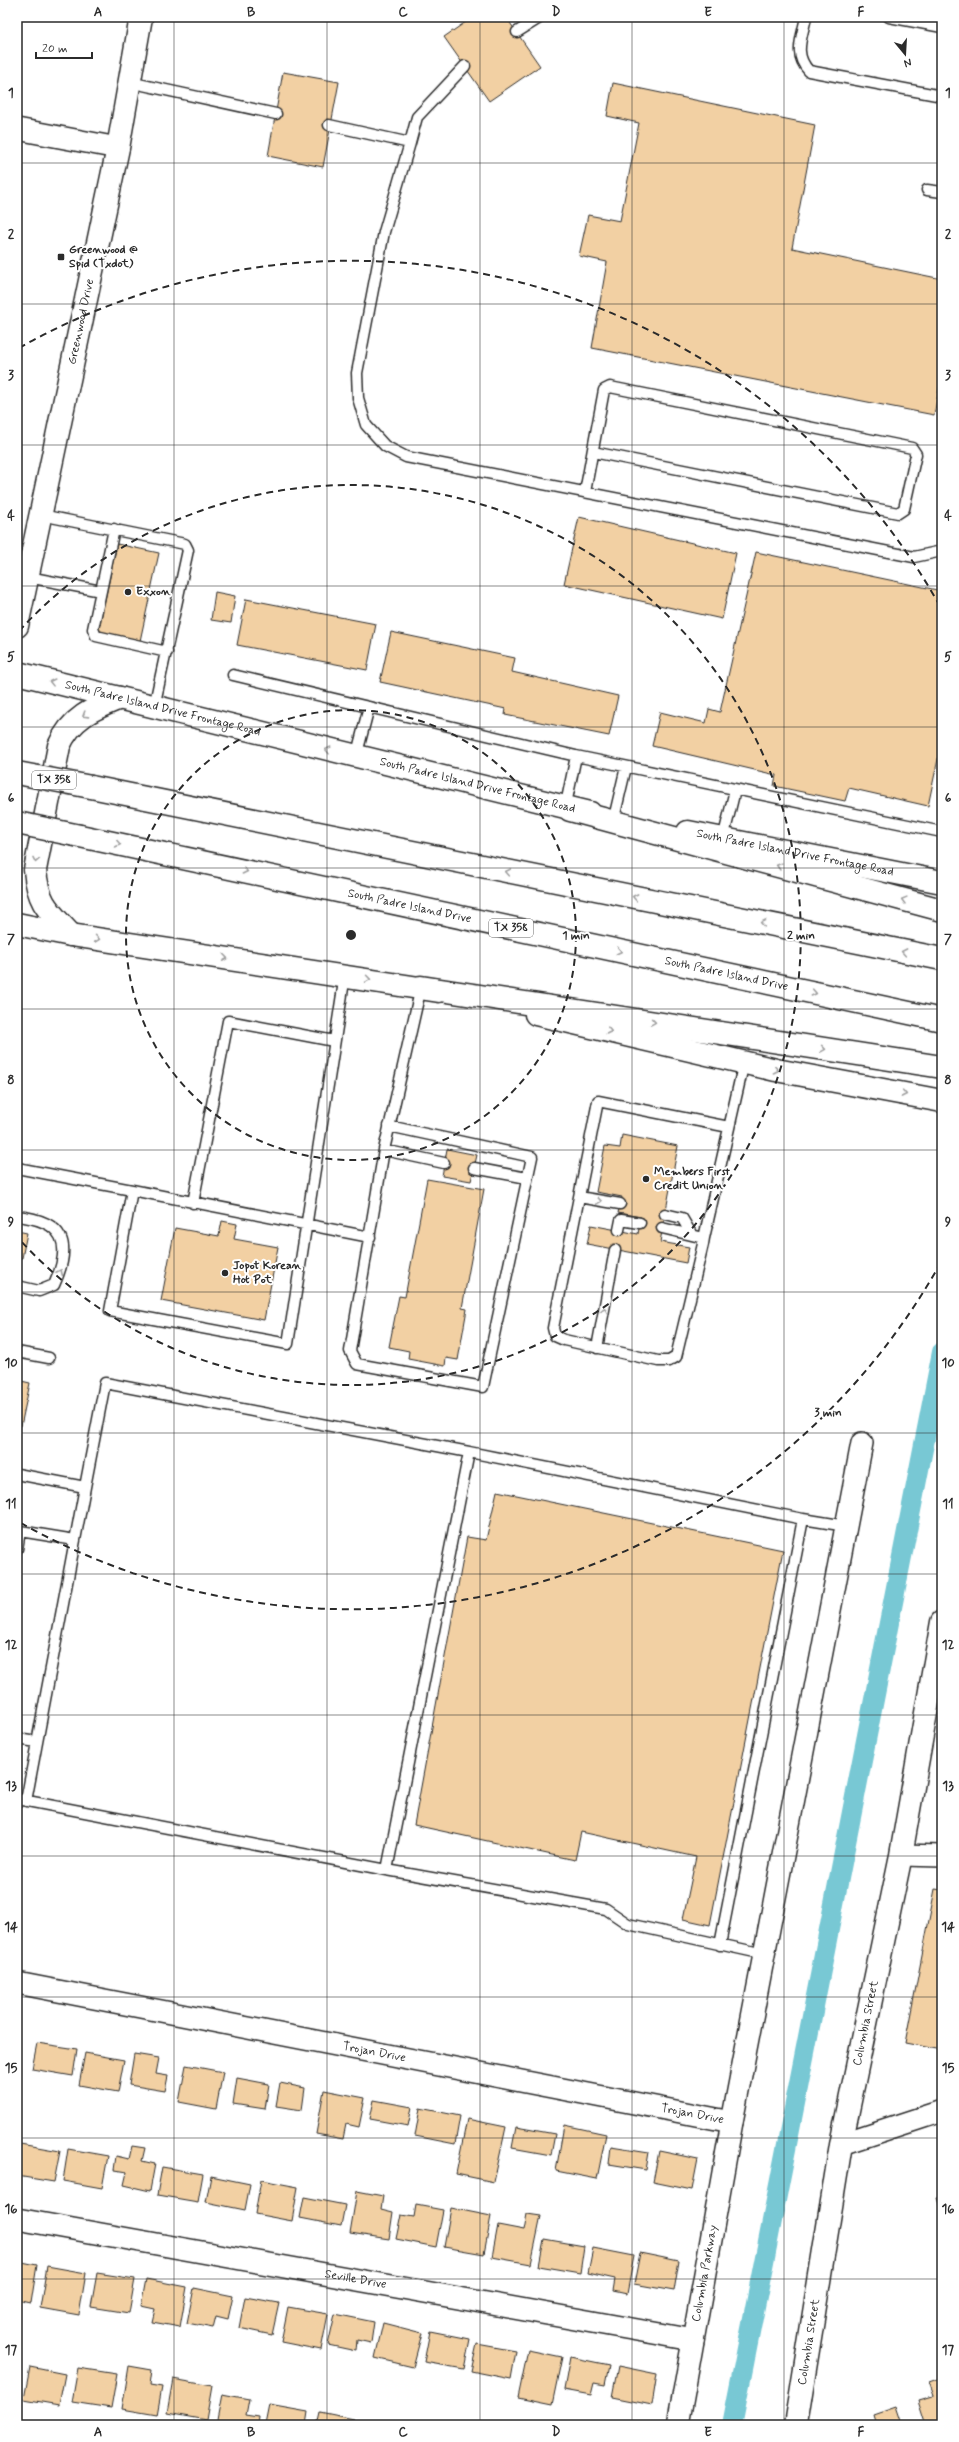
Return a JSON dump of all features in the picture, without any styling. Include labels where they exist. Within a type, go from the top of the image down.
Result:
[{"type":"main road","name":"Greenwood Drive","points":[[17,626],[118,148],[141,17]]},
{"type":"main road","name":"South Padre Island Drive Frontage Road","points":[[17,673],[567,809],[942,882]]},
{"type":"main road","points":[[71,935],[45,908],[37,891],[34,870],[59,746],[65,731],[79,718],[98,707],[120,698]]},
{"type":"main road","name":"TX 358","points":[[17,773],[942,960]]},
{"type":"main road","points":[[567,809],[942,910]]},
{"type":"main road","name":"South Padre Island Drive","points":[[17,823],[942,1020]]},
{"type":"main road","points":[[17,924],[71,935],[421,986],[942,1067]]},
{"type":"main road","points":[[421,986],[744,1062],[942,1101]]},
{"type":"main road","name":"Columbia Street","points":[[796,2425],[841,2144],[901,1855],[942,1622]]},
{"type":"street","points":[[17,129],[118,148]]},
{"type":"street","name":"Columbia Parkway","points":[[678,2425],[732,2122],[862,1443]]},
{"type":"street","points":[[901,1855],[942,1856]]},
{"type":"street","name":"Trojan Drive","points":[[17,1983],[732,2122]]},
{"type":"street","points":[[841,2144],[942,2110]]},
{"type":"street","name":"Seville Drive","points":[[17,2219],[693,2340]]},
{"type":"lane","points":[[517,32],[541,17]]},
{"type":"lane","points":[[806,17],[798,54],[802,64],[809,71],[942,96]]},
{"type":"lane","points":[[889,17],[942,27]]},
{"type":"lane","points":[[465,66],[417,117],[384,232],[357,373],[358,398],[366,424],[385,446],[406,457],[914,557],[942,551]]},
{"type":"lane","points":[[129,82],[276,114]]},
{"type":"lane","points":[[329,125],[410,143]]},
{"type":"lane","points":[[927,190],[942,192]]},
{"type":"lane","points":[[585,492],[592,452],[604,390],[610,387],[912,448],[916,454],[904,509],[898,513],[592,452]]},
{"type":"lane","points":[[41,515],[185,544],[188,550],[154,707]]},
{"type":"lane","points":[[114,529],[93,629],[96,636],[167,652]]},
{"type":"lane","points":[[28,576],[101,591]]},
{"type":"lane","points":[[233,675],[576,756],[942,832]]},
{"type":"lane","points":[[356,757],[369,707]]},
{"type":"lane","points":[[567,809],[576,756]]},
{"type":"lane","points":[[614,818],[626,767]]},
{"type":"lane","points":[[723,839],[735,790]]},
{"type":"lane","points":[[132,1190],[110,1311],[288,1344],[344,975]]},
{"type":"lane","points":[[390,1126],[532,1157],[483,1387],[357,1364],[350,1351],[384,1150],[421,986]]},
{"type":"lane","points":[[193,1203],[228,1022],[334,1041]]},
{"type":"lane","points":[[729,1127],[598,1101],[552,1328],[555,1336],[564,1340],[658,1361],[669,1361],[676,1358],[744,1062]]},
{"type":"lane","points":[[384,1150],[444,1163]]},
{"type":"lane","points":[[17,1168],[306,1226],[370,1237]]},
{"type":"lane","points":[[474,1168],[527,1178]]},
{"type":"lane","points":[[579,1197],[620,1204]]},
{"type":"lane","points":[[665,1214],[682,1218],[692,1235]]},
{"type":"lane","points":[[17,1216],[33,1218],[52,1224],[62,1238],[64,1264],[54,1285],[39,1291],[17,1286]]},
{"type":"lane","points":[[619,1230],[621,1220],[640,1223]]},
{"type":"lane","points":[[662,1228],[704,1238]]},
{"type":"lane","points":[[597,1348],[615,1250]]},
{"type":"lane","points":[[17,1352],[49,1358]]},
{"type":"lane","points":[[764,1954],[628,1924],[606,1909],[387,1870],[21,1800],[37,1742],[105,1383],[469,1452],[803,1519],[846,1526]]},
{"type":"lane","points":[[387,1870],[469,1452]]},
{"type":"lane","points":[[17,1474],[85,1487]]},
{"type":"lane","points":[[720,1945],[803,1519]]},
{"type":"lane","points":[[17,1549],[20,1531],[75,1540]]},
{"type":"lane","points":[[17,1739],[37,1742]]},
{"type":"building","points":[[473,17],[506,17],[540,66],[489,101],[444,37]]},
{"type":"building","points":[[283,72],[339,82],[323,167],[268,156]]},
{"type":"building","points":[[613,83],[815,125],[792,248],[942,279],[942,373],[934,415],[592,348],[607,262],[579,256],[588,215],[620,221],[639,123],[607,116]]},
{"type":"building","points":[[579,517],[736,553],[722,619],[564,584]]},
{"type":"building","name":"Exxon","points":[[117,544],[159,553],[140,641],[98,632]]},
{"type":"building","points":[[756,552],[942,591],[942,740],[928,806],[849,788],[845,801],[774,786],[776,775],[652,746],[660,712],[706,723],[709,709],[720,712]]},
{"type":"building","points":[[215,592],[235,596],[231,623],[211,620]]},
{"type":"building","points":[[246,599],[376,624],[367,670],[237,645]]},
{"type":"building","points":[[391,632],[515,658],[512,672],[618,696],[609,736],[505,715],[506,709],[380,682]]},
{"type":"building","points":[[622,1135],[678,1146],[660,1242],[689,1247],[686,1263],[587,1244],[591,1225],[638,1234],[641,1217],[618,1213],[622,1197],[596,1192],[605,1146],[620,1148]]},
{"type":"building","points":[[447,1149],[477,1155],[471,1181],[442,1176]]},
{"type":"building","points":[[427,1179],[484,1189],[462,1308],[467,1309],[458,1360],[446,1358],[445,1366],[408,1359],[409,1351],[389,1347],[399,1296],[405,1297]]},
{"type":"building","points":[[222,1221],[237,1224],[234,1239],[278,1247],[264,1320],[161,1301],[175,1228],[219,1236]]},
{"type":"building","points":[[17,1231],[27,1233],[22,1258],[17,1257]]},
{"type":"building","points":[[17,1380],[30,1383],[21,1426],[17,1426]]},
{"type":"building","points":[[497,1491],[783,1550],[710,1925],[683,1919],[696,1857],[581,1832],[575,1860],[414,1825],[467,1537],[486,1540]]},
{"type":"building","points":[[935,1889],[942,1890],[942,2050],[905,2043]]},
{"type":"building","points":[[37,2043],[77,2049],[73,2076],[32,2069]]},
{"type":"building","points":[[85,2053],[124,2060],[118,2092],[79,2085]]},
{"type":"building","points":[[134,2054],[159,2058],[156,2074],[168,2076],[165,2091],[129,2085]]},
{"type":"building","points":[[186,2065],[223,2072],[216,2109],[179,2102]]},
{"type":"building","points":[[237,2078],[269,2084],[265,2109],[233,2104]]},
{"type":"building","points":[[280,2083],[305,2088],[302,2110],[276,2106]]},
{"type":"building","points":[[324,2090],[365,2098],[359,2127],[346,2124],[343,2139],[316,2134]]},
{"type":"building","points":[[374,2100],[412,2107],[408,2126],[370,2119]]},
{"type":"building","points":[[420,2108],[460,2116],[455,2144],[415,2136]]},
{"type":"building","points":[[467,2119],[506,2127],[494,2182],[456,2174]]},
{"type":"building","points":[[564,2125],[606,2134],[597,2179],[556,2171]]},
{"type":"building","points":[[516,2127],[555,2134],[551,2155],[512,2148]]},
{"type":"building","points":[[20,2144],[60,2151],[54,2182],[17,2176]]},
{"type":"building","points":[[132,2146],[145,2148],[142,2161],[155,2164],[150,2191],[124,2185],[127,2172],[114,2170],[116,2156],[129,2159]]},
{"type":"building","points":[[611,2146],[649,2152],[646,2170],[609,2164]]},
{"type":"building","points":[[68,2149],[108,2156],[102,2188],[63,2181]]},
{"type":"building","points":[[659,2151],[698,2159],[692,2190],[653,2182]]},
{"type":"building","points":[[162,2167],[203,2174],[198,2202],[157,2195]]},
{"type":"building","points":[[211,2176],[250,2184],[245,2210],[206,2202]]},
{"type":"building","points":[[261,2180],[298,2187],[292,2221],[255,2214]]},
{"type":"building","points":[[357,2191],[383,2196],[381,2209],[393,2212],[389,2239],[350,2233]]},
{"type":"building","points":[[304,2197],[345,2205],[341,2226],[300,2218]]},
{"type":"building","points":[[942,2197],[942,2214],[937,2198]]},
{"type":"building","points":[[416,2205],[443,2210],[436,2247],[396,2239],[401,2215],[414,2217]]},
{"type":"building","points":[[451,2208],[491,2216],[484,2254],[444,2247]]},
{"type":"building","points":[[527,2214],[541,2216],[531,2264],[492,2257],[498,2225],[524,2230]]},
{"type":"building","points":[[544,2239],[584,2246],[580,2273],[539,2266]]},
{"type":"building","points":[[593,2248],[634,2256],[627,2294],[613,2291],[615,2279],[588,2273]]},
{"type":"building","points":[[640,2253],[679,2261],[674,2291],[634,2284]]},
{"type":"building","points":[[17,2261],[37,2265],[31,2303],[17,2300]]},
{"type":"building","points":[[47,2266],[86,2273],[79,2315],[40,2308]]},
{"type":"building","points":[[97,2273],[135,2279],[129,2313],[91,2307]]},
{"type":"building","points":[[146,2279],[187,2287],[180,2327],[152,2322],[155,2309],[141,2306]]},
{"type":"building","points":[[194,2288],[233,2296],[228,2319],[216,2316],[213,2328],[187,2323]]},
{"type":"building","points":[[245,2297],[279,2303],[272,2335],[239,2328]]},
{"type":"building","points":[[288,2307],[328,2314],[321,2350],[281,2342]]},
{"type":"building","points":[[335,2314],[374,2322],[371,2343],[357,2340],[356,2351],[328,2345]]},
{"type":"building","points":[[383,2323],[422,2333],[413,2367],[375,2358]]},
{"type":"building","points":[[430,2331],[470,2339],[464,2369],[424,2362]]},
{"type":"building","points":[[477,2344],[516,2351],[511,2379],[471,2371]]},
{"type":"building","points":[[528,2350],[562,2357],[552,2405],[518,2398]]},
{"type":"building","points":[[570,2357],[609,2365],[605,2385],[594,2383],[591,2395],[564,2390]]},
{"type":"building","points":[[129,2366],[152,2370],[150,2385],[162,2387],[157,2415],[122,2409]]},
{"type":"building","points":[[618,2366],[657,2374],[652,2405],[612,2397]]},
{"type":"building","points":[[30,2367],[65,2374],[59,2405],[24,2399]]},
{"type":"building","points":[[78,2368],[117,2374],[111,2408],[72,2402]]},
{"type":"building","points":[[942,2377],[942,2424],[927,2425],[919,2400],[933,2396],[928,2382]]},
{"type":"building","points":[[173,2379],[212,2386],[206,2420],[167,2413]]},
{"type":"building","points":[[222,2394],[249,2399],[246,2415],[259,2417],[258,2425],[216,2425]]},
{"type":"building","points":[[269,2405],[308,2412],[306,2425],[265,2425]]},
{"type":"building","points":[[897,2407],[903,2425],[877,2425],[874,2415]]},
{"type":"building","points":[[320,2412],[354,2419],[353,2425],[317,2425]]},
{"type":"waterway","points":[[732,2425],[942,1352]]},
{"type":"place","name":"Greenwood @ Spid (Txdot)","points":[[61,257]]},
{"type":"place","name":"Exxon","points":[[128,592]]},
{"type":"place","name":"Members First Credit Union","points":[[646,1179]]},
{"type":"place","name":"Jopot Korean Hot Pot","points":[[225,1273]]}]
